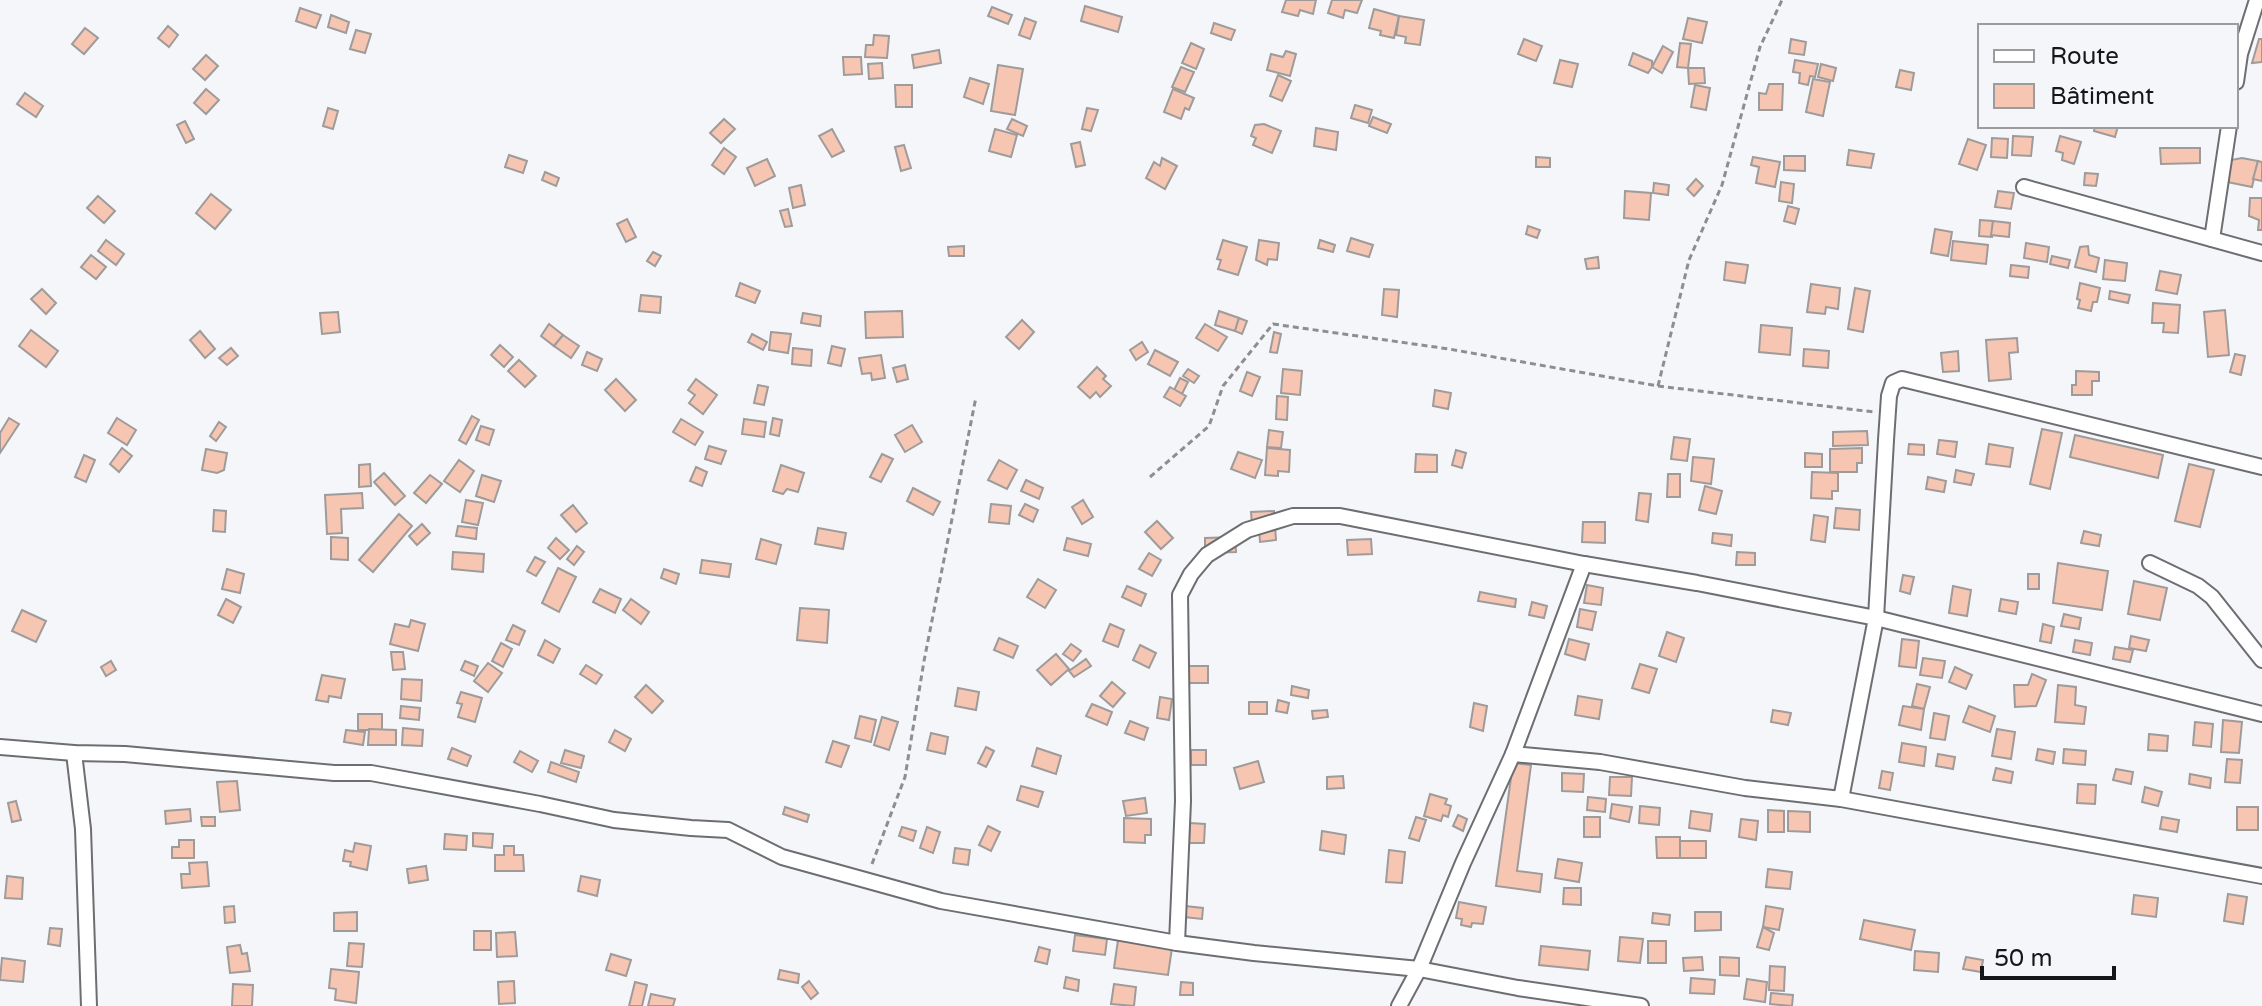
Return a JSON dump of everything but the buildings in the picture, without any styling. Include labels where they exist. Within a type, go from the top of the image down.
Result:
[{"type":"street","points":[[2238,68],[2257,0]]},
{"type":"street","points":[[2212,239],[2229,128]]},
{"type":"street","points":[[2024,187],[2262,253]]},
{"type":"street","points":[[1841,799],[1876,618],[1888,413],[1893,383],[1902,379],[2262,467]]},
{"type":"street","points":[[1177,943],[1183,801],[1180,595],[1191,574],[1207,555],[1247,530],[1293,516],[1340,516],[1876,618],[2262,714]]},
{"type":"street","points":[[2150,563],[2198,586],[2212,597],[2262,660]]},
{"type":"street","points":[[1399,1006],[1419,969],[1513,754],[1584,564]]},
{"type":"street","points":[[0,747],[125,754],[334,773],[371,773],[614,820],[728,830],[782,857],[941,901],[1177,943],[1419,969],[1518,988],[1641,1006]]},
{"type":"street","points":[[74,753],[83,829],[89,1006]]},
{"type":"street","points":[[1513,754],[1600,762],[1745,788],[1841,799],[2262,876]]},
{"type":"path","points":[[1658,386],[1689,260],[1722,185],[1760,47],[1782,0]]},
{"type":"path","points":[[1150,477],[1209,426],[1223,386],[1273,324],[1449,349],[1658,386],[1888,413]]},
{"type":"path","points":[[867,879],[905,777],[924,661],[976,397]]}]
